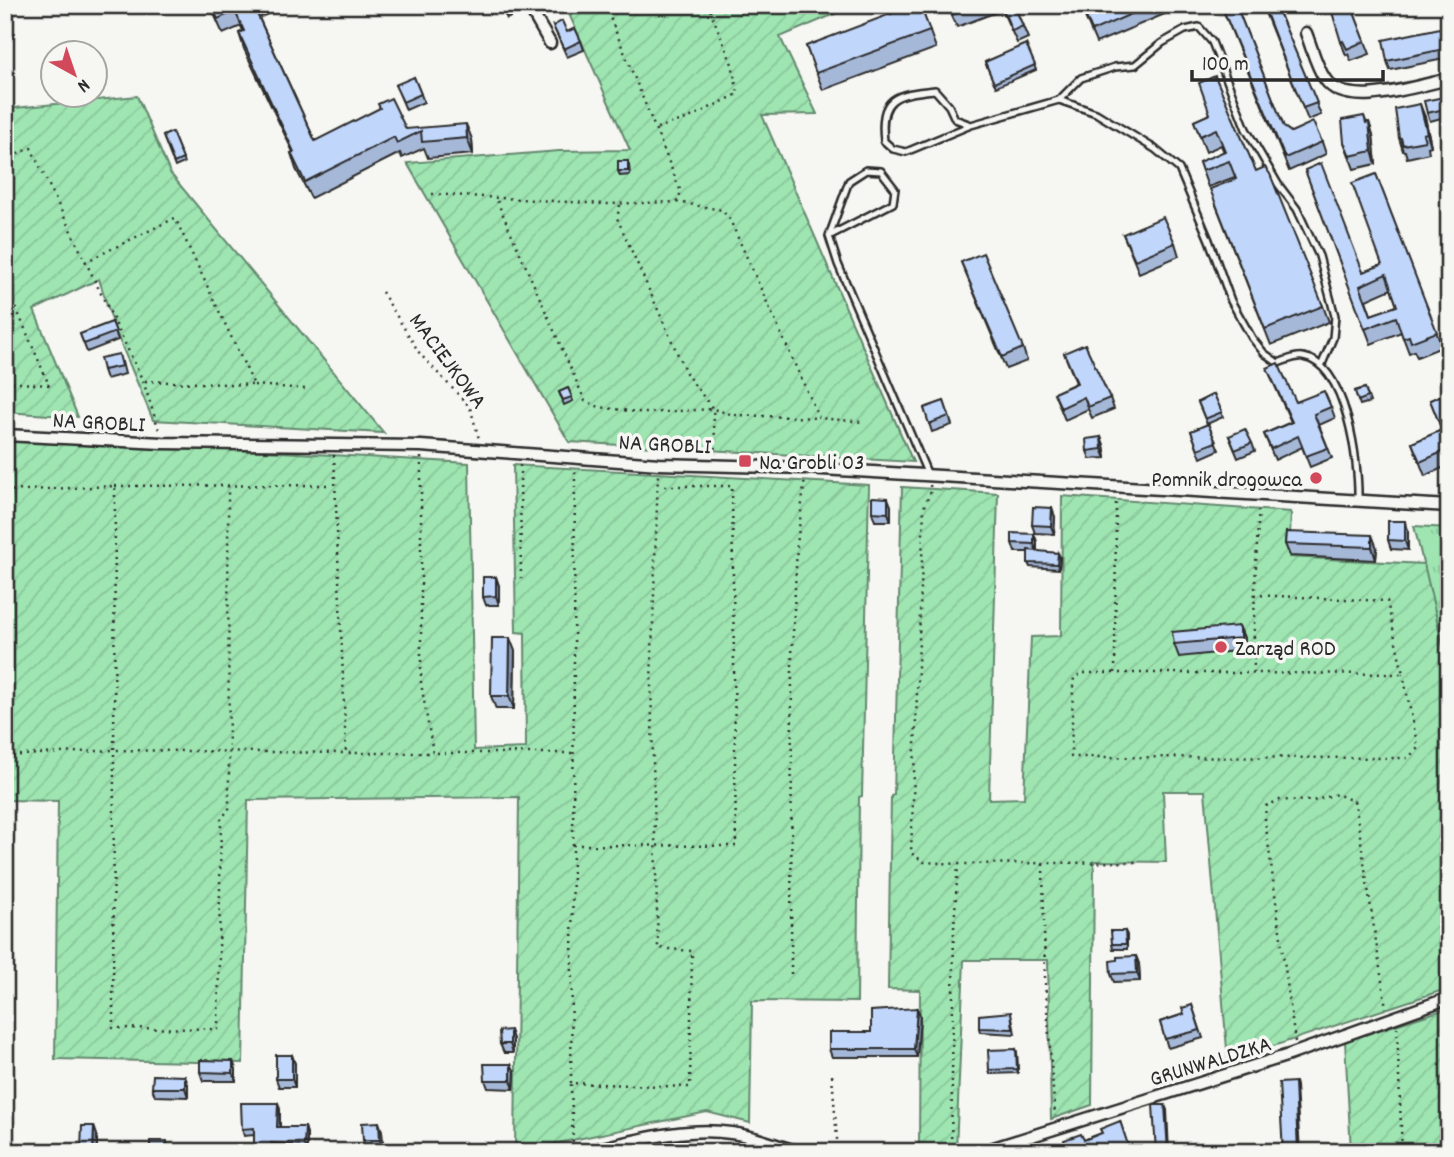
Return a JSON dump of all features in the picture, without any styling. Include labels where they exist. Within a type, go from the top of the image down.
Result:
[{"type":"street","points":[[528,5],[550,43]]},
{"type":"street","points":[[1306,33],[1326,81],[1341,91],[1372,96],[1449,79]]},
{"type":"street","name":"NA GROBLI","points":[[5,435],[162,443],[421,446],[659,464],[805,468],[1449,506]]},
{"type":"street","name":"GRUNWALDZKA","points":[[981,1152],[1289,1055],[1449,998]]},
{"type":"street","points":[[584,1152],[668,1135],[712,1132],[732,1133],[800,1152]]},
{"type":"lane","points":[[971,125],[955,120],[949,106],[934,90],[908,93],[892,100],[881,118],[884,141],[893,149],[906,152],[971,125],[1059,100],[1081,78],[1115,67],[1135,65],[1162,43],[1185,30],[1199,27],[1212,42],[1246,129],[1278,184],[1297,209],[1319,256],[1335,316],[1333,338],[1322,365]]},
{"type":"lane","points":[[1059,100],[1096,113],[1155,149],[1179,169],[1231,301],[1252,338],[1264,353],[1278,363],[1302,356],[1322,365],[1336,388],[1353,437],[1359,471],[1358,500]]},
{"type":"lane","points":[[829,236],[893,203],[895,189],[881,171],[866,170],[849,181],[829,236],[838,264],[928,476]]},
{"type":"path","points":[[605,5],[681,192],[677,202]]},
{"type":"path","points":[[656,129],[689,118],[738,94],[732,64],[708,5]]},
{"type":"path","points":[[5,160],[31,148],[144,381],[157,415],[162,443]]},
{"type":"path","points":[[432,194],[497,200],[620,204],[677,202],[723,210],[730,220],[819,418]]},
{"type":"path","points":[[497,200],[511,239],[585,401],[598,407],[645,413],[713,409],[734,415],[864,422]]},
{"type":"path","points":[[620,204],[617,218],[687,374],[713,409],[717,464]]},
{"type":"path","points":[[85,262],[175,218],[254,384]]},
{"type":"path","points":[[5,282],[49,385],[5,382]]},
{"type":"path","name":"MACIEJKOWA","points":[[382,292],[420,354],[470,407],[475,416],[480,451]]},
{"type":"path","points":[[144,381],[254,384],[306,389]]},
{"type":"path","points":[[334,444],[346,753]]},
{"type":"path","points":[[421,446],[421,683],[433,753]]},
{"type":"path","points":[[519,453],[521,581]]},
{"type":"path","points":[[573,1152],[571,1083],[575,457]]},
{"type":"path","points":[[571,1083],[690,1087],[692,951],[658,948],[657,848],[652,806],[651,683],[659,464]]},
{"type":"path","points":[[790,974],[792,656],[797,545],[805,468]]},
{"type":"path","points":[[928,476],[931,491],[924,507],[911,853],[924,862],[958,864],[1137,862]]},
{"type":"path","points":[[5,491],[115,486],[334,485]]},
{"type":"path","points":[[115,486],[113,1028],[218,1030],[221,818],[229,810],[228,486]]},
{"type":"path","points":[[573,845],[657,848],[736,846],[732,486],[658,486]]},
{"type":"path","points":[[1115,673],[1117,487]]},
{"type":"path","points":[[1254,673],[1254,595],[1260,495]]},
{"type":"path","points":[[1254,595],[1387,601],[1403,674],[1418,748],[1408,758],[1071,757],[1074,678],[1083,673],[1403,674]]},
{"type":"path","points":[[5,756],[114,750],[573,753]]},
{"type":"path","points":[[1289,1055],[1297,1038],[1273,894],[1265,820],[1266,806],[1280,800],[1313,801],[1337,794],[1354,802],[1391,1017],[1402,1152]]},
{"type":"path","points":[[951,1152],[954,928],[958,864]]},
{"type":"path","points":[[1043,864],[1045,982],[1055,1118],[1048,1131]]},
{"type":"path","points":[[832,1075],[838,1152]]},
{"type":"green space","points":[[565,5],[856,5],[780,37],[817,114],[762,115],[913,462],[569,442],[407,163],[559,151],[630,150]]},
{"type":"green space","points":[[137,96],[170,173],[384,433],[153,420],[115,330],[99,279],[34,310],[78,417],[5,412],[5,109],[38,106],[38,108],[108,108],[108,99]]},
{"type":"green space","points":[[5,436],[469,463],[474,750],[526,748],[525,633],[516,632],[513,465],[869,485],[862,796],[859,797],[857,1002],[752,1001],[750,1123],[707,1112],[515,1152],[519,797],[248,800],[243,1063],[55,1059],[58,801],[5,800]]},
{"type":"green space","points":[[902,487],[998,493],[989,799],[1024,798],[1031,637],[1061,636],[1062,496],[1291,512],[1289,557],[1424,564],[1449,672],[1449,988],[1228,1061],[1205,791],[1163,791],[1166,862],[1094,861],[1092,1105],[1051,1119],[1048,960],[964,960],[956,1150],[919,1152],[920,990],[888,989],[891,796],[894,795]]},
{"type":"green space","points":[[1414,526],[1449,528],[1449,668]]},
{"type":"green space","points":[[1449,1008],[1449,1152],[1351,1152],[1345,1041]]},
{"type":"green space","points":[[681,1139],[695,1144],[691,1152],[619,1152]]},
{"type":"building","points":[[211,5],[253,5],[315,141],[380,108],[378,104],[391,98],[406,129],[466,124],[467,138],[422,142],[421,131],[397,143],[394,137],[305,182],[239,33],[244,31],[235,11],[218,19]]},
{"type":"building","points":[[501,5],[515,5],[517,9],[505,15]]},
{"type":"building","points":[[920,5],[930,31],[816,73],[806,46]]},
{"type":"building","points":[[948,5],[979,5],[952,15]]},
{"type":"building","points":[[1001,5],[1014,5],[1023,26],[1012,31]]},
{"type":"building","points":[[1081,5],[1101,7],[1152,5],[1092,31]]},
{"type":"building","points":[[1221,5],[1236,5],[1284,127],[1291,132],[1313,122],[1322,142],[1285,158]]},
{"type":"building","points":[[1263,5],[1276,5],[1317,103],[1303,108]]},
{"type":"building","points":[[1351,5],[1365,41],[1347,49],[1343,41],[1341,42],[1332,12]]},
{"type":"building","points":[[562,21],[567,32],[575,28],[581,41],[564,49],[553,26]]},
{"type":"building","points":[[1445,27],[1449,48],[1387,61],[1383,40]]},
{"type":"building","points":[[1026,44],[1035,65],[994,83],[985,62]]},
{"type":"building","points":[[1215,76],[1256,171],[1265,167],[1270,174],[1323,306],[1265,329],[1210,189],[1236,179],[1229,161],[1202,171],[1199,162],[1225,151],[1216,129],[1200,136],[1194,121],[1210,114],[1199,83]]},
{"type":"building","points":[[414,77],[421,94],[403,102],[395,85]]},
{"type":"building","points":[[1449,96],[1449,108],[1427,113],[1424,101]]},
{"type":"building","points":[[1420,104],[1427,133],[1423,134],[1425,141],[1403,145],[1399,138],[1395,109]]},
{"type":"building","points":[[1364,116],[1366,123],[1369,122],[1372,151],[1350,156],[1344,142],[1342,120]]},
{"type":"building","points":[[172,132],[183,159],[174,163],[163,136]]},
{"type":"building","points":[[618,161],[628,161],[628,171],[618,171]]},
{"type":"building","points":[[1321,163],[1363,272],[1382,265],[1352,183],[1376,174],[1437,332],[1411,342],[1409,336],[1403,338],[1396,317],[1365,329],[1305,170]],"holes":[[[1386,274],[1397,306],[1371,315],[1360,286]]]},
{"type":"building","points":[[1163,217],[1175,243],[1135,260],[1123,234]]},
{"type":"building","points":[[983,253],[1023,348],[1002,357],[961,262]]},
{"type":"building","points":[[112,322],[116,332],[84,344],[80,334]]},
{"type":"building","points":[[1085,344],[1110,398],[1088,407],[1084,397],[1061,408],[1054,393],[1077,383],[1064,353]]},
{"type":"building","points":[[119,354],[122,366],[103,370],[100,358]]},
{"type":"building","points":[[1278,363],[1296,402],[1324,391],[1331,407],[1314,414],[1328,448],[1306,456],[1298,436],[1271,449],[1264,434],[1292,422],[1267,368]]},
{"type":"building","points":[[568,388],[572,397],[563,400],[559,392]]},
{"type":"building","points":[[1365,388],[1368,397],[1358,401],[1355,391]]},
{"type":"building","points":[[1449,392],[1449,449],[1420,462],[1412,443],[1442,430],[1430,400]]},
{"type":"building","points":[[1214,394],[1222,412],[1205,419],[1198,402]]},
{"type":"building","points":[[944,401],[949,416],[929,424],[924,408]]},
{"type":"building","points":[[1208,424],[1216,442],[1198,449],[1191,431]]},
{"type":"building","points":[[1245,429],[1252,443],[1235,450],[1229,436]]},
{"type":"building","points":[[1101,437],[1102,449],[1087,451],[1086,439]]},
{"type":"building","points":[[872,497],[888,498],[888,513],[872,512]]},
{"type":"building","points":[[1033,507],[1052,508],[1051,526],[1032,525]]},
{"type":"building","points":[[1388,521],[1405,521],[1405,541],[1388,540]]},
{"type":"building","points":[[1286,532],[1372,535],[1372,547],[1285,544]]},
{"type":"building","points":[[1012,533],[1034,534],[1034,544],[1012,543]]},
{"type":"building","points":[[1028,550],[1058,553],[1057,564],[1028,563]]},
{"type":"building","points":[[483,577],[496,577],[496,596],[483,597]]},
{"type":"building","points":[[1239,626],[1241,638],[1174,644],[1172,632]]},
{"type":"building","points":[[492,638],[510,638],[509,696],[491,696]]},
{"type":"building","points":[[1111,931],[1125,931],[1126,944],[1112,944]]},
{"type":"building","points":[[1136,956],[1137,973],[1111,974],[1110,961],[1117,960],[1117,957]]},
{"type":"building","points":[[1192,1005],[1200,1030],[1165,1039],[1160,1022],[1184,1014],[1182,1008]]},
{"type":"building","points":[[917,1008],[914,1049],[829,1049],[829,1032],[871,1032],[871,1011]]},
{"type":"building","points":[[1011,1012],[1013,1029],[979,1028],[979,1015]]},
{"type":"building","points":[[510,1030],[510,1044],[500,1044],[499,1031]]},
{"type":"building","points":[[1016,1049],[1017,1069],[989,1070],[988,1050]]},
{"type":"building","points":[[276,1055],[292,1055],[292,1079],[276,1079]]},
{"type":"building","points":[[200,1060],[233,1061],[233,1073],[200,1072]]},
{"type":"building","points":[[484,1064],[511,1064],[511,1080],[485,1080]]},
{"type":"building","points":[[153,1075],[185,1076],[185,1088],[152,1088]]},
{"type":"building","points":[[1295,1082],[1298,1152],[1283,1152],[1279,1083]]},
{"type":"building","points":[[241,1103],[278,1103],[277,1127],[305,1127],[304,1145],[271,1143],[271,1152],[254,1152],[254,1128],[242,1129]]},
{"type":"building","points":[[1153,1105],[1165,1105],[1168,1152],[1156,1152]]},
{"type":"building","points":[[1120,1121],[1129,1148],[1116,1152],[1114,1145],[1102,1150],[1101,1145],[1082,1152],[1068,1152],[1064,1140],[1081,1134],[1084,1140],[1102,1133],[1100,1129]]},
{"type":"building","points":[[379,1122],[380,1140],[363,1140],[362,1123]]},
{"type":"building","points":[[82,1126],[94,1126],[93,1152],[52,1152],[52,1149],[81,1149]]},
{"type":"building","points":[[150,1141],[167,1141],[167,1152],[150,1152]]},
{"type":"place","name":"Na Grobli 03","points":[[745,461]]},
{"type":"place","name":"Pomnik drogowca","points":[[1316,478]]},
{"type":"place","name":"Zarząd ROD","points":[[1221,647]]}]
